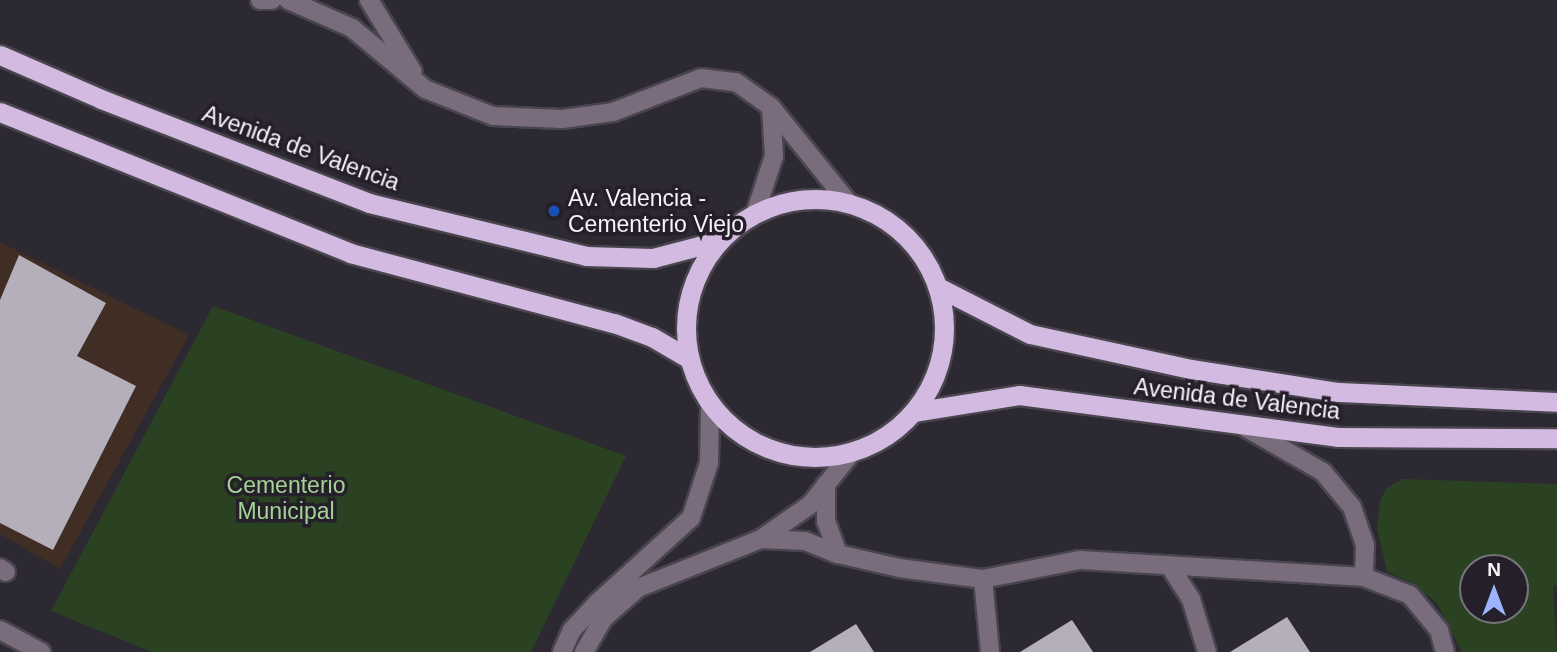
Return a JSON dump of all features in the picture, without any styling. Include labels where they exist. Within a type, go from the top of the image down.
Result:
[{"type":"highway","name":"Avenida de Valencia","points":[[0,55],[101,99],[369,203],[586,256],[653,258],[718,241]]},
{"type":"highway","points":[[0,112],[350,253],[614,323],[652,337],[688,358]]},
{"type":"highway","points":[[802,198],[848,202],[887,220],[903,234],[918,249],[938,287],[945,330],[938,363],[913,412],[885,436],[852,452],[812,457],[774,450],[738,432],[710,405],[688,358],[685,316],[692,289],[718,241],[757,211],[802,198]]},
{"type":"highway","name":"Avenida de Valencia","points":[[938,287],[1030,334],[1191,369],[1338,392],[1557,402]]},
{"type":"highway","name":"Avenida de Valencia","points":[[913,412],[1019,395],[1337,437],[1557,438]]},
{"type":"street","points":[[260,0],[272,0]]},
{"type":"street","points":[[288,0],[352,29],[425,89],[493,116],[562,119],[612,112],[701,78],[736,82],[771,107],[848,202]]},
{"type":"street","points":[[369,0],[377,19],[425,89]]},
{"type":"street","points":[[757,211],[774,156],[771,107]]},
{"type":"street","points":[[562,652],[572,630],[596,604],[691,519],[709,463],[710,405]]},
{"type":"street","points":[[1241,425],[1323,472],[1352,507],[1365,545],[1364,577]]},
{"type":"street","points":[[584,652],[604,618],[638,588],[761,539],[810,505],[852,452]]},
{"type":"street","points":[[826,484],[826,521],[838,554]]},
{"type":"street","points":[[761,539],[805,541],[838,554],[983,579],[1080,560],[1364,577],[1410,595],[1439,630],[1445,652]]},
{"type":"street","points":[[1169,565],[1191,599],[1207,652]]},
{"type":"street","points":[[983,579],[990,652]]},
{"type":"street","points":[[0,631],[41,652]]},
{"type":"shaded area","points":[[0,242],[189,335],[60,569],[0,534]]},
{"type":"green space","name":"Cementerio Municipal","points":[[213,306],[626,456],[531,652],[152,652],[51,611]]},
{"type":"green space","points":[[1402,479],[1557,484],[1557,585],[1553,586],[1557,652],[1462,652],[1437,603],[1410,582],[1387,572],[1377,528],[1380,500],[1387,488]]},
{"type":"building","points":[[19,255],[106,303],[77,356],[136,386],[53,550],[0,523],[0,300]]},
{"type":"building","points":[[1287,617],[1310,652],[1230,652]]},
{"type":"building","points":[[1072,620],[1093,652],[1020,652]]},
{"type":"building","points":[[856,624],[874,652],[810,652]]},
{"type":"place","name":"Av. Valencia - Cementerio Viejo","points":[[554,211]]}]
